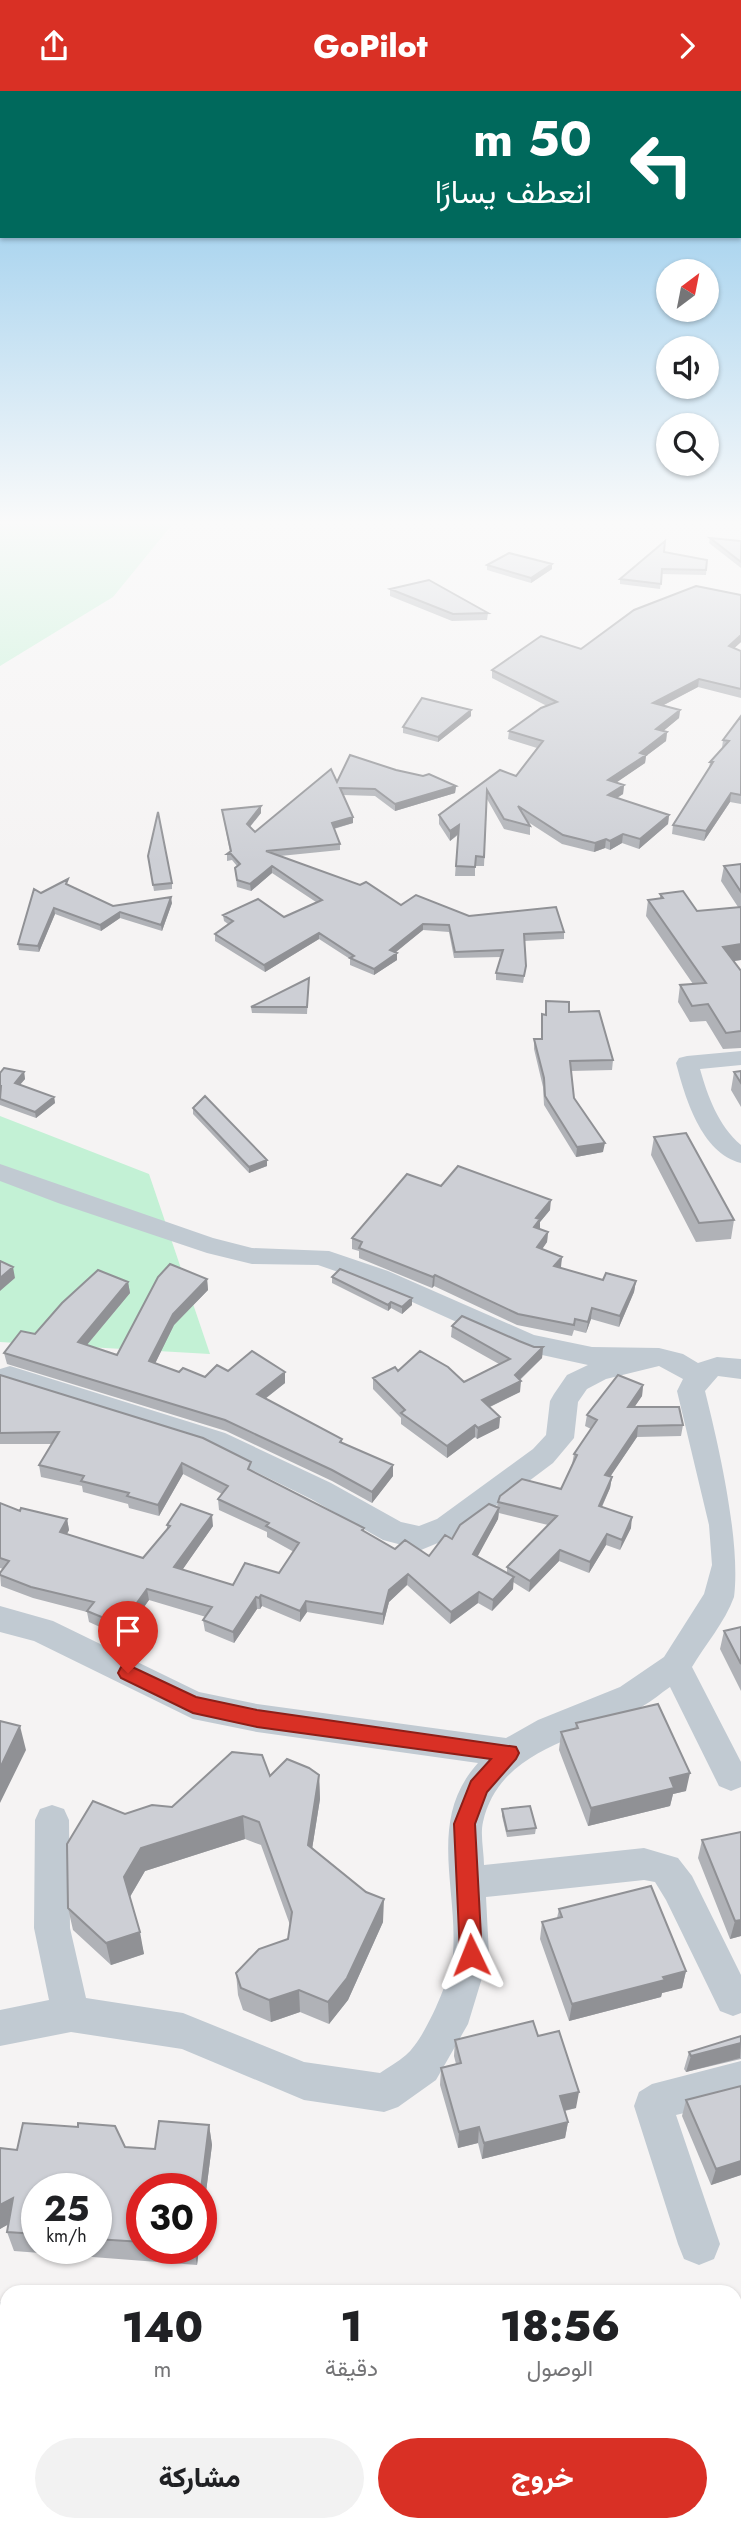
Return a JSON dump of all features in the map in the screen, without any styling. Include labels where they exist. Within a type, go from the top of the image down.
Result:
[{"type":"street","points":[[741,1058],[687,1063],[698,1103],[728,1148],[741,1156]]},
{"type":"street","points":[[0,1171],[67,1198],[207,1245],[252,1256],[320,1257],[379,1277],[528,1343],[592,1356],[659,1357],[673,1361],[698,1375]]},
{"type":"street","points":[[10,1376],[215,1440],[321,1491],[394,1532],[421,1538],[447,1527],[543,1456],[560,1438],[564,1401],[577,1382],[598,1371],[659,1357]]},
{"type":"street","points":[[0,2028],[71,2014],[183,2031],[304,2081],[384,2093],[422,2067],[455,2011],[471,1955],[465,1824],[478,1787],[509,1753],[550,1730],[631,1697],[675,1667],[719,1597],[727,1565],[724,1525],[691,1391],[698,1375],[710,1367],[741,1369]]},
{"type":"street","points":[[0,1619],[42,1630],[193,1705],[257,1718],[509,1753]]},
{"type":"street","points":[[675,1667],[731,1776]]},
{"type":"street","points":[[52,1820],[52,1928],[71,2014]]},
{"type":"street","points":[[469,1883],[643,1864],[666,1870],[679,1888],[733,1998]]},
{"type":"street","points":[[699,2244],[653,2106],[666,2098],[741,2080]]},
{"type":"green space","points":[[0,635],[51,635],[0,666]]},
{"type":"green space","points":[[0,1116],[149,1174],[210,1354],[0,1342]]},
{"type":"building","points":[[600,635],[741,635],[729,646],[741,651],[741,689],[699,679],[653,703],[680,710],[656,729],[667,732],[640,753],[646,755],[608,780],[624,785],[608,795],[669,815],[640,839],[623,834],[610,841],[606,839],[595,843],[563,835],[518,806],[530,826],[504,819],[487,790],[484,857],[476,856],[475,867],[456,866],[459,825],[450,831],[439,815],[500,770],[516,776],[543,741],[509,731],[541,708],[557,702],[492,670],[541,636],[581,649]]},
{"type":"building","points":[[422,698],[471,710],[438,737],[403,727]]},
{"type":"building","points":[[741,716],[741,795],[731,793],[706,831],[673,825],[713,762],[710,762],[729,741],[723,740]]},
{"type":"building","points":[[350,755],[396,770],[423,776],[429,774],[456,786],[395,804],[375,789],[340,788],[353,817],[332,823],[340,844],[266,851],[360,885],[366,882],[401,905],[416,895],[469,916],[556,907],[564,932],[524,934],[524,976],[496,973],[503,950],[455,952],[449,925],[423,924],[390,950],[397,953],[374,969],[350,958],[354,956],[319,933],[264,965],[215,934],[233,921],[223,915],[258,899],[284,917],[322,900],[272,866],[250,884],[237,880],[235,868],[240,864],[231,854],[227,854],[231,851],[222,810],[261,806],[247,824],[255,832],[331,769],[337,782]]},
{"type":"building","points":[[158,812],[172,883],[153,885],[148,856]]},
{"type":"building","points":[[741,864],[741,892],[724,866]]},
{"type":"building","points":[[68,879],[66,884],[113,906],[171,897],[161,925],[120,912],[100,925],[54,908],[38,946],[18,944],[34,889],[41,893]]},
{"type":"building","points":[[683,891],[697,911],[741,907],[741,944],[723,947],[741,971],[741,1031],[726,1033],[708,1004],[692,1006],[680,985],[706,983],[648,900],[663,898],[660,894]]},
{"type":"building","points":[[309,978],[307,1007],[251,1007]]},
{"type":"building","points":[[546,1001],[569,1002],[569,1012],[599,1011],[613,1060],[570,1061],[574,1098],[605,1143],[577,1147],[545,1096],[544,1078],[534,1039],[542,1039],[542,1014],[546,1015]]},
{"type":"building","points":[[4,1068],[24,1072],[15,1083],[54,1097],[35,1112],[0,1099],[0,1073]]},
{"type":"building","points":[[741,1071],[741,1083],[734,1072]]},
{"type":"building","points":[[205,1096],[267,1160],[249,1167],[193,1108]]},
{"type":"building","points":[[686,1133],[734,1220],[699,1223],[654,1137]]},
{"type":"building","points":[[458,1166],[551,1200],[536,1218],[540,1219],[534,1227],[548,1232],[537,1247],[562,1257],[554,1266],[603,1280],[606,1273],[636,1281],[620,1316],[592,1308],[588,1322],[575,1319],[574,1325],[518,1314],[435,1275],[433,1277],[359,1248],[362,1242],[352,1238],[407,1174],[441,1186]]},
{"type":"building","points":[[0,1261],[13,1267],[0,1278]]},
{"type":"building","points":[[170,1264],[207,1279],[173,1314],[149,1361],[179,1372],[183,1368],[205,1377],[217,1365],[228,1371],[252,1351],[285,1372],[257,1394],[342,1439],[340,1442],[393,1465],[372,1492],[332,1470],[225,1420],[4,1353],[21,1331],[35,1334],[62,1303],[98,1270],[128,1282],[78,1342],[117,1355],[158,1277]]},
{"type":"building","points":[[340,1269],[412,1298],[402,1307],[391,1302],[388,1305],[332,1277]]},
{"type":"building","points":[[462,1316],[534,1347],[543,1347],[515,1375],[521,1381],[482,1400],[500,1417],[478,1428],[475,1425],[447,1446],[401,1413],[405,1410],[373,1378],[395,1367],[398,1371],[420,1351],[448,1367],[464,1382],[510,1359],[452,1326]]},
{"type":"building","points":[[0,1375],[203,1438],[251,1462],[248,1469],[364,1528],[362,1530],[395,1549],[405,1540],[429,1556],[445,1535],[452,1539],[460,1525],[489,1504],[499,1508],[473,1554],[514,1577],[493,1600],[479,1592],[451,1612],[408,1574],[389,1590],[383,1614],[306,1601],[300,1611],[261,1595],[256,1597],[233,1632],[203,1620],[212,1607],[147,1589],[121,1625],[87,1611],[94,1602],[31,1587],[0,1575],[9,1561],[0,1558],[0,1503],[20,1511],[21,1508],[67,1519],[60,1532],[143,1558],[170,1526],[167,1525],[181,1504],[212,1515],[174,1567],[233,1585],[245,1563],[279,1573],[299,1543],[266,1526],[269,1523],[218,1499],[228,1486],[182,1463],[158,1505],[127,1496],[129,1493],[81,1481],[84,1476],[39,1465],[59,1432],[0,1433]]},
{"type":"building","points":[[618,1375],[643,1385],[628,1407],[679,1407],[683,1425],[638,1426],[605,1475],[612,1477],[599,1506],[632,1517],[622,1540],[607,1534],[590,1562],[560,1550],[530,1581],[507,1567],[557,1516],[498,1502],[500,1496],[522,1479],[561,1489],[577,1455],[574,1454],[597,1420],[587,1415]]},
{"type":"building","points":[[741,1627],[741,1664],[724,1631]]},
{"type":"building","points":[[658,1704],[690,1773],[670,1778],[674,1788],[591,1808],[561,1732],[578,1728],[576,1723]]},
{"type":"building","points":[[0,1721],[20,1726],[0,1768]]},
{"type":"building","points":[[232,1752],[262,1755],[270,1776],[287,1759],[319,1775],[308,1845],[366,1892],[384,1899],[347,1978],[328,2002],[299,1990],[269,2000],[241,1988],[236,1973],[259,1949],[288,1939],[292,1912],[259,1822],[243,1816],[141,1848],[124,1877],[140,1932],[106,1943],[68,1908],[67,1844],[93,1801],[125,1814],[152,1805],[172,1807]]},
{"type":"building","points":[[530,1806],[536,1828],[507,1831],[502,1809]]},
{"type":"building","points":[[741,1832],[741,1920],[735,1921],[702,1840]]},
{"type":"building","points":[[651,1886],[686,1971],[663,1977],[665,1980],[572,2004],[542,1922],[562,1917],[559,1909]]},
{"type":"building","points":[[533,2021],[538,2036],[559,2031],[579,2092],[560,2096],[568,2122],[484,2143],[479,2127],[459,2132],[441,2068],[461,2063],[455,2040]]},
{"type":"building","points":[[741,2036],[741,2043],[691,2056],[689,2052]]},
{"type":"building","points":[[741,2086],[741,2161],[716,2169],[686,2100]]},
{"type":"building","points":[[159,2121],[209,2125],[203,2173],[126,2173],[126,2241],[112,2240],[112,2173],[21,2173],[21,2233],[7,2232],[13,2198],[0,2205],[0,2148],[17,2150],[23,2123],[78,2127],[78,2123],[115,2126],[125,2147],[155,2149]]},
{"type":"route","points":[[128,1673],[193,1705],[257,1718],[509,1753],[478,1787],[465,1824],[471,1955]]}]
